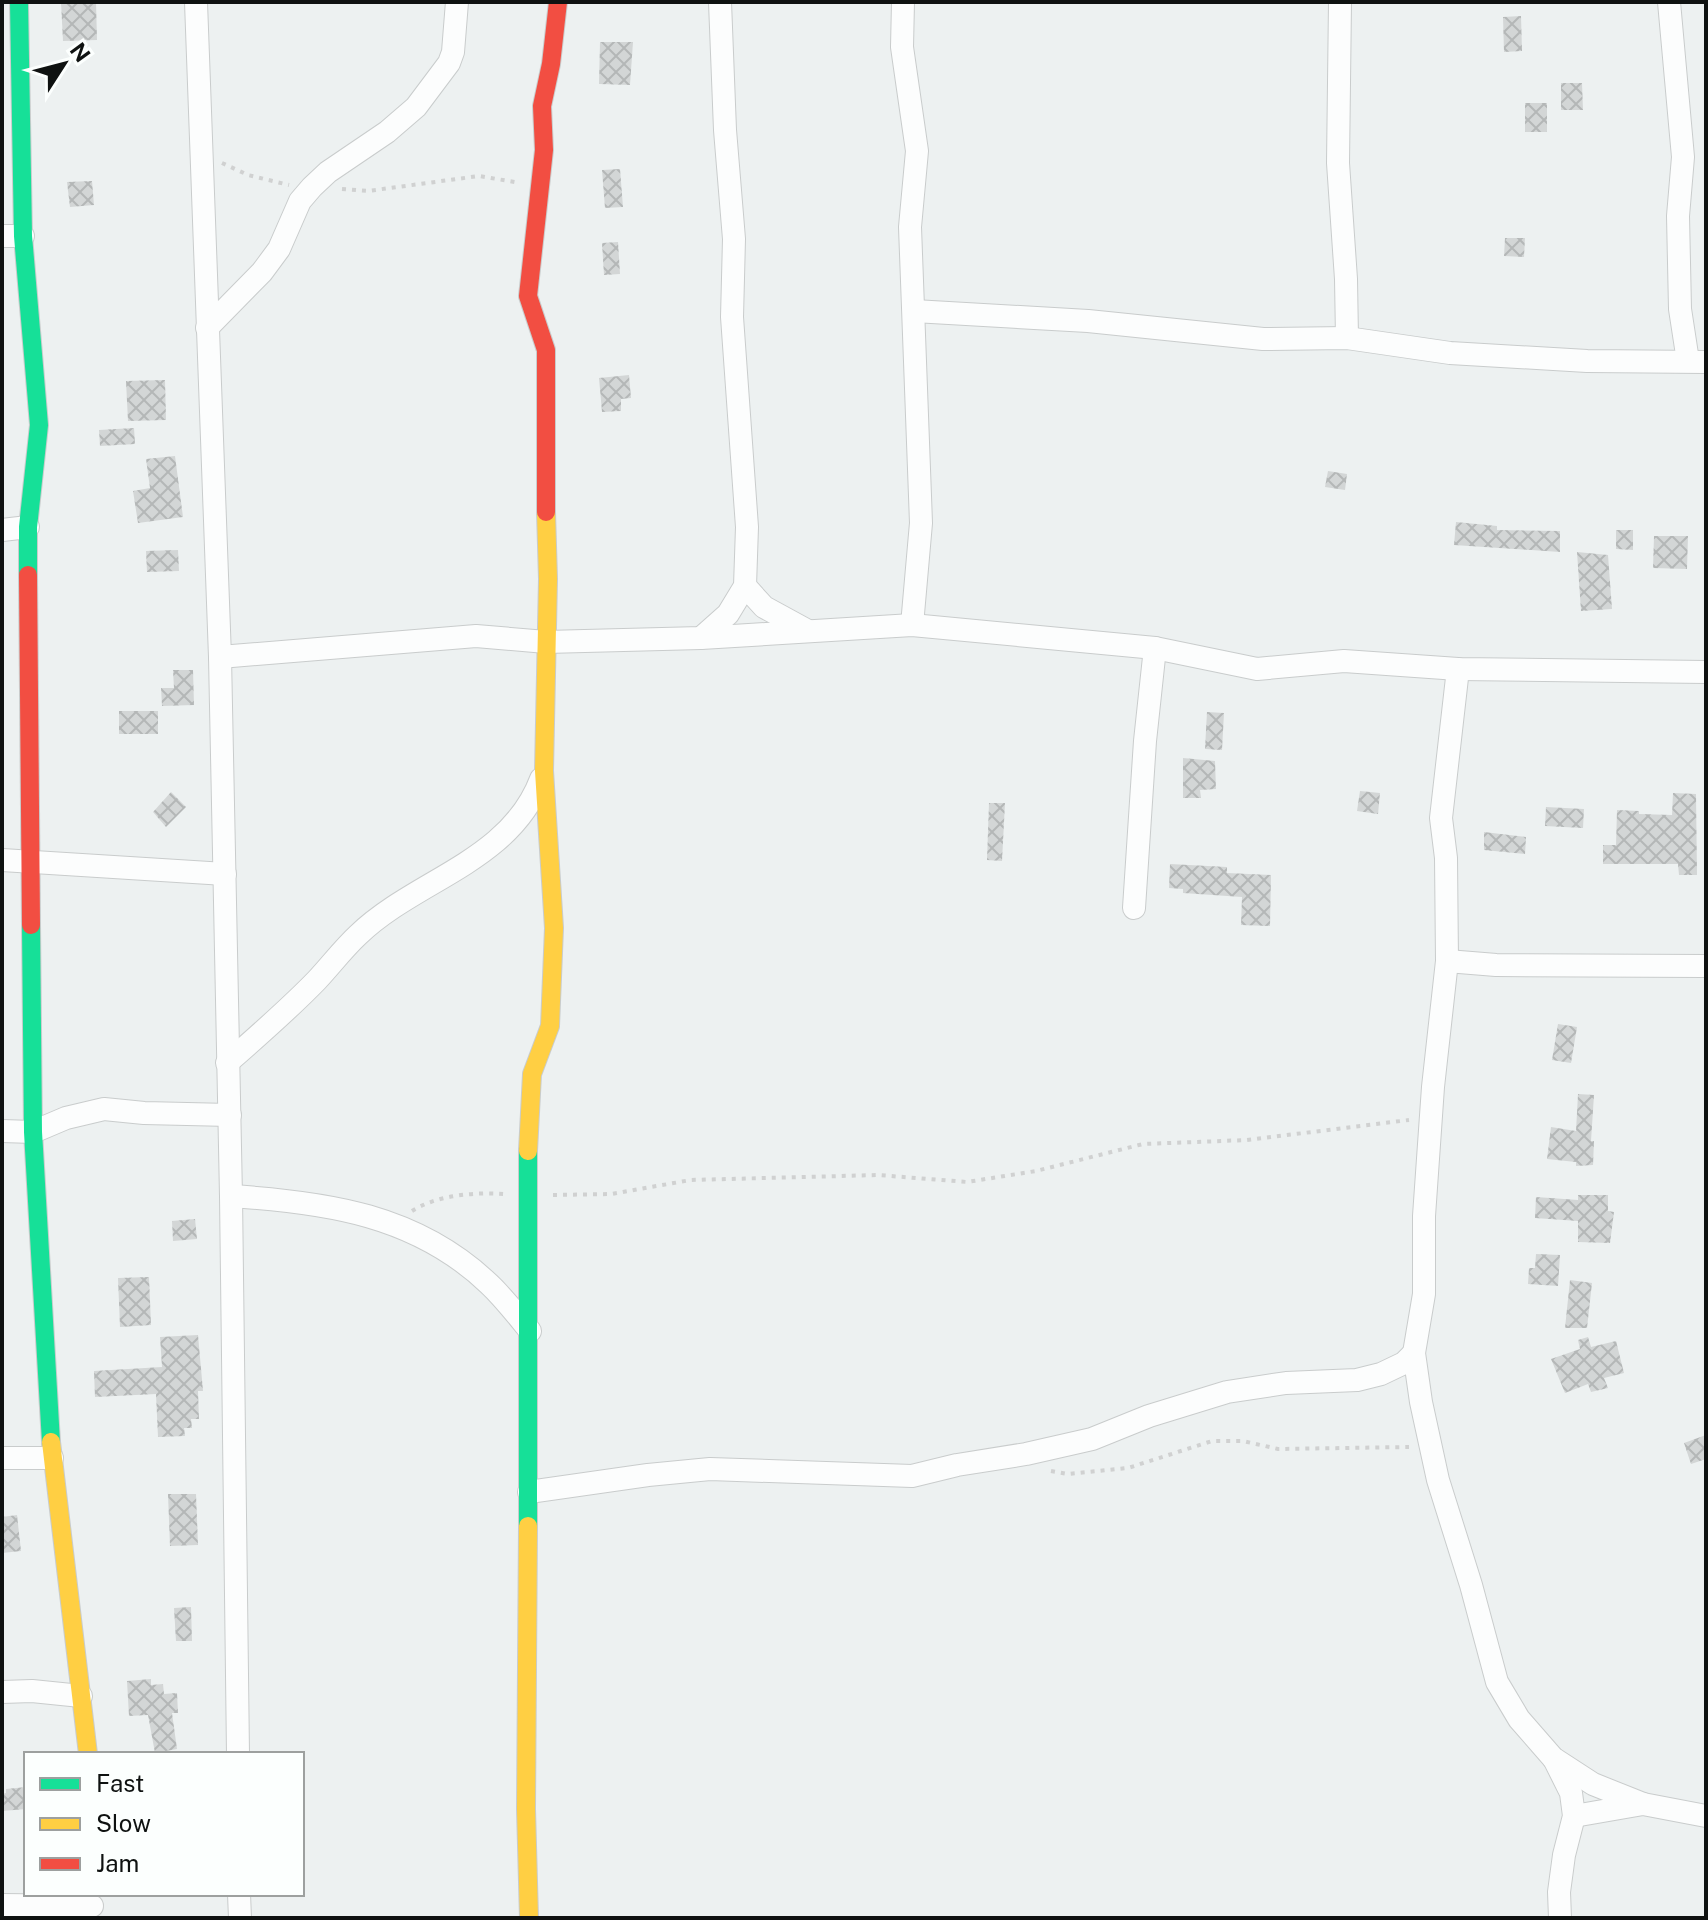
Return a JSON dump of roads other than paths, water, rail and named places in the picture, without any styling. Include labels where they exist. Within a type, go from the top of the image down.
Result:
[{"type":"street","points":[[19,2],[12,236],[39,425],[28,527],[33,1132],[52,1458],[88,1752]]},
{"type":"street","points":[[196,2],[220,657],[230,1115],[238,1752]]},
{"type":"street","points":[[207,328],[262,272],[279,249],[300,201],[312,187],[416,107],[449,63],[453,52],[457,2]]},
{"type":"street","points":[[529,1918],[526,1809],[530,1331],[528,1129],[532,1074],[550,1026],[554,928],[544,771],[548,579],[546,350],[528,296],[544,150],[542,106],[551,64],[558,2]]},
{"type":"street","points":[[701,638],[728,614],[745,586],[747,527],[732,317],[734,239],[725,130],[720,2]]},
{"type":"street","points":[[903,2],[902,47],[917,151],[910,227],[921,523],[912,625]]},
{"type":"street","points":[[1340,2],[1338,163],[1347,338]]},
{"type":"street","points":[[914,311],[1088,321],[1263,339],[1347,338],[1450,353],[1587,361],[1697,361],[1680,309],[1678,216],[1683,157],[1669,2]]},
{"type":"street","points":[[2,530],[28,527]]},
{"type":"street","points":[[745,586],[764,607],[808,631]]},
{"type":"street","points":[[220,657],[476,636],[546,642],[701,638],[912,625],[1155,648],[1257,669],[1344,661],[1458,669],[1706,672]]},
{"type":"street","points":[[1134,908],[1145,741],[1155,648]]},
{"type":"street","points":[[1458,669],[1441,818],[1446,858],[1447,961],[1424,1216],[1424,1294],[1414,1353],[1438,1480],[1497,1682],[1519,1719],[1553,1758],[1571,1793],[1574,1816],[1564,1855],[1559,1892],[1560,1918]]},
{"type":"street","points":[[227,1063],[317,980],[360,933],[412,896],[474,860],[514,825],[533,800],[544,771]]},
{"type":"street","points":[[2,860],[225,874]]},
{"type":"street","points":[[1447,961],[1496,965],[1706,966]]},
{"type":"street","points":[[2,1131],[33,1132],[66,1118],[104,1109],[230,1115]]},
{"type":"street","points":[[231,1196],[279,1199],[359,1212],[421,1234],[489,1284],[530,1331]]},
{"type":"street","points":[[529,1492],[710,1469],[912,1476],[1092,1439],[1149,1416],[1227,1392],[1286,1383],[1357,1380],[1381,1374],[1404,1363],[1414,1353]]},
{"type":"street","points":[[1381,1374],[1400,1384],[1421,1402]]},
{"type":"street","points":[[2,1458],[52,1458]]},
{"type":"street","points":[[2,1692],[32,1691],[81,1696]]},
{"type":"street","points":[[1553,1758],[1593,1784],[1643,1804],[1706,1816]]},
{"type":"street","points":[[1574,1816],[1643,1804]]},
{"type":"street","points":[[239,1896],[240,1918]]},
{"type":"street","points":[[2,1905],[93,1906]]}]
